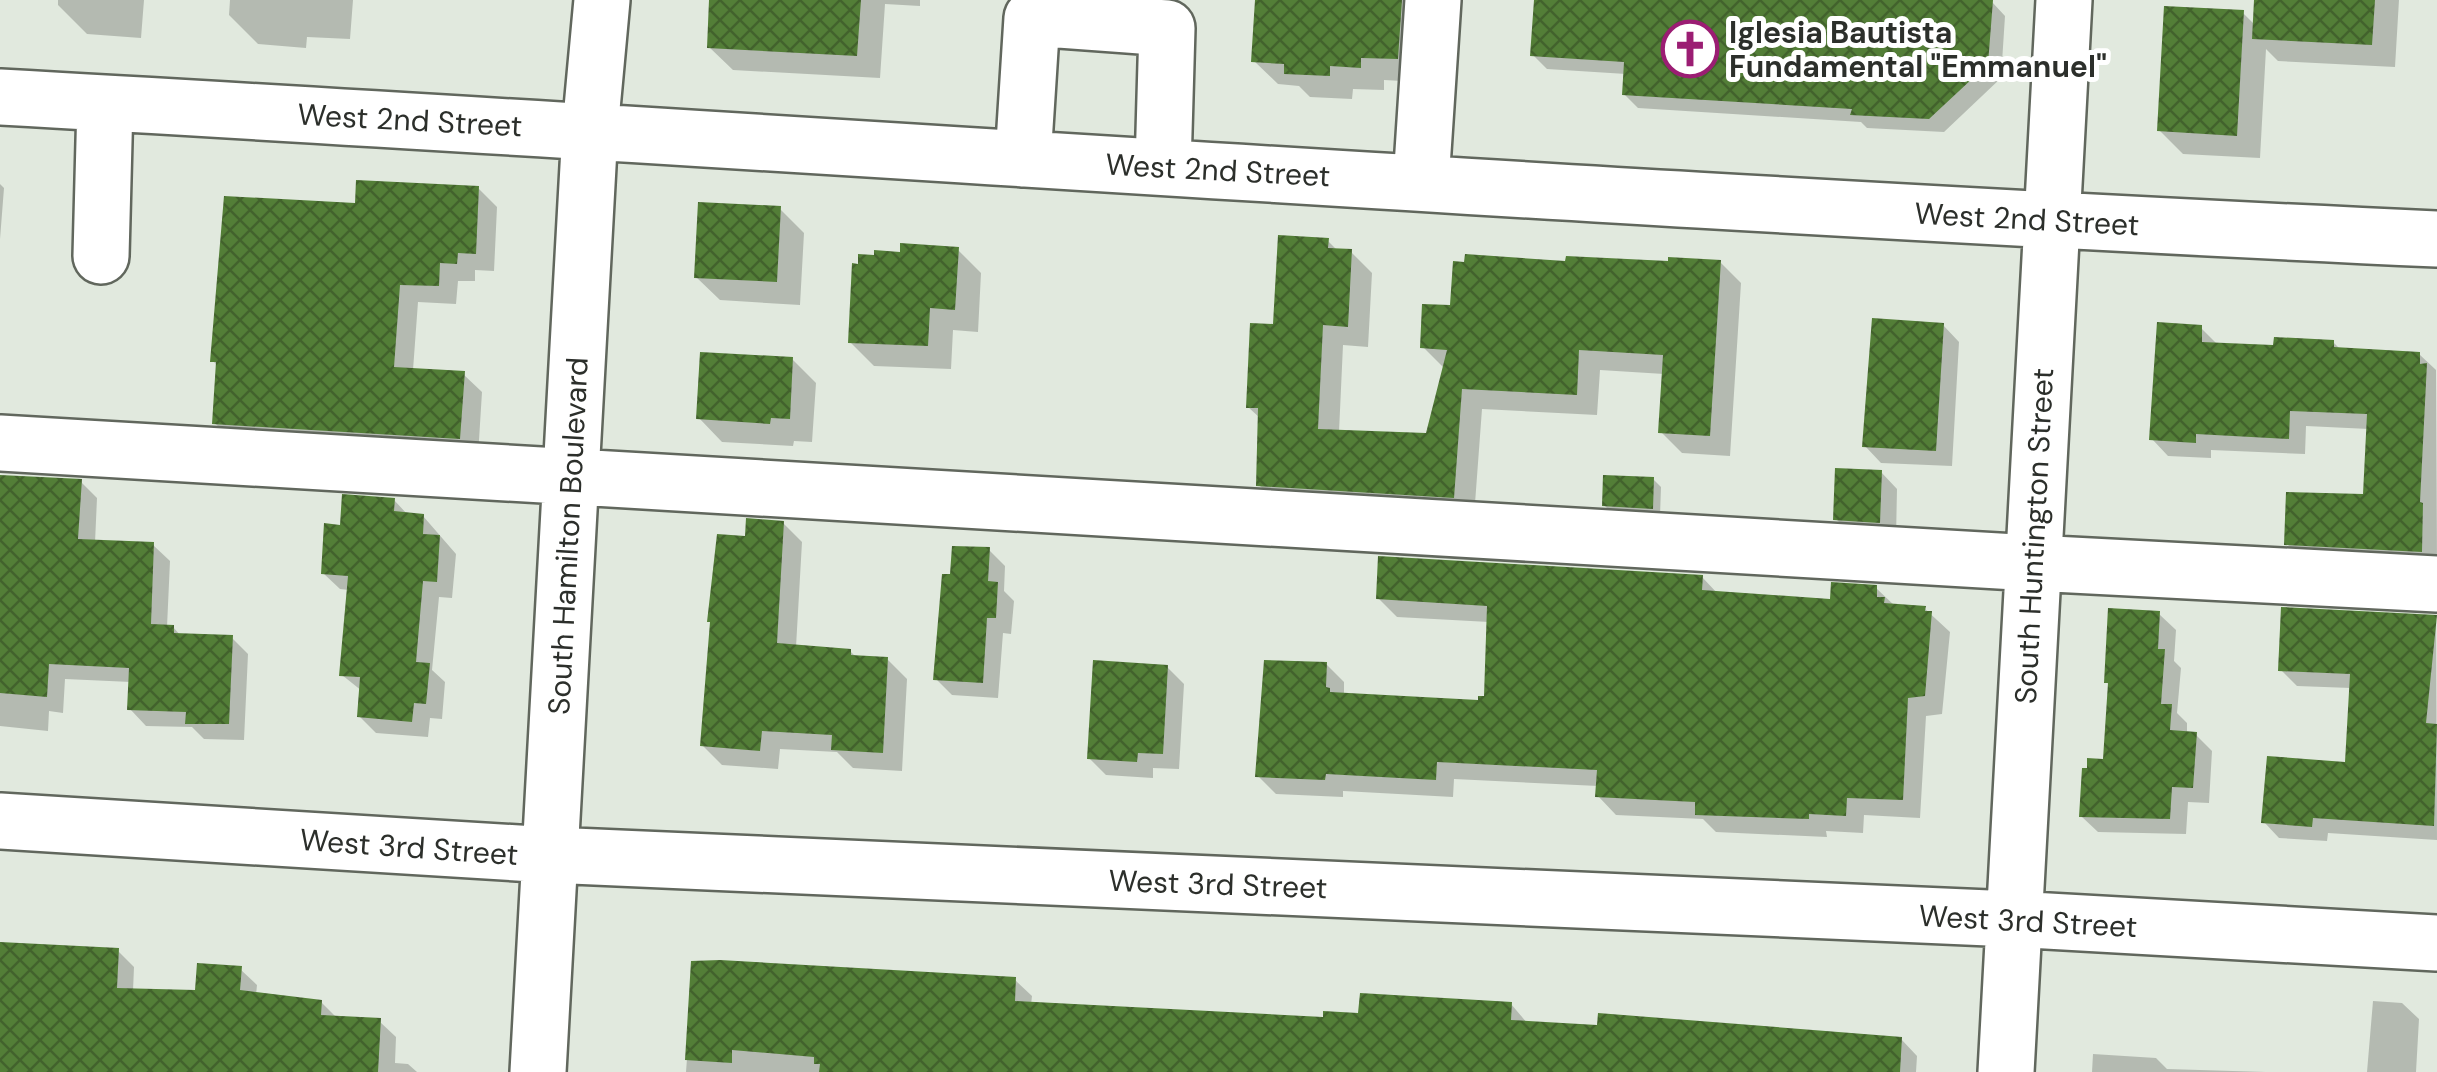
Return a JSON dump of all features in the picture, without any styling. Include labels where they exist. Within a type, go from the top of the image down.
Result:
[{"type":"street","name":"South Hamilton Boulevard","points":[[538,1072],[590,130],[602,0]]},
{"type":"street","points":[[1421,182],[1433,0]]},
{"type":"street","name":"South Huntington Street","points":[[2006,1072],[2064,0]]},
{"type":"street","points":[[1023,159],[1032,18],[1129,12],[1167,28],[1164,167]]},
{"type":"street","name":"West 2nd Street","points":[[0,98],[590,130],[2052,222],[2437,239]]},
{"type":"street","points":[[101,256],[106,103]]},
{"type":"street","points":[[0,442],[2437,584]]},
{"type":"street","name":"West 3rd Street","points":[[0,822],[550,855],[2012,919],[2437,943]]},
{"type":"building","points":[[709,0],[861,0],[857,56],[707,48]]},
{"type":"building","points":[[1255,0],[1402,0],[1398,59],[1361,58],[1361,68],[1330,66],[1330,76],[1284,74],[1284,64],[1251,62]]},
{"type":"building","points":[[1534,0],[1993,0],[1988,64],[1929,119],[1850,115],[1852,109],[1622,95],[1624,62],[1530,56]]},
{"type":"building","points":[[2254,0],[2375,0],[2372,45],[2252,39]]},
{"type":"building","points":[[2164,6],[2244,10],[2237,136],[2157,131]]},
{"type":"building","points":[[356,180],[479,186],[476,254],[458,253],[457,264],[440,263],[439,286],[400,285],[394,367],[465,371],[460,439],[212,424],[216,362],[210,362],[224,196],[355,203]]},
{"type":"building","points":[[698,202],[781,206],[777,282],[694,278]]},
{"type":"building","points":[[1278,235],[1329,238],[1328,248],[1352,249],[1348,327],[1323,325],[1318,429],[1426,433],[1447,350],[1420,348],[1422,304],[1450,305],[1453,261],[1464,262],[1465,254],[1565,261],[1566,256],[1721,260],[1710,436],[1658,433],[1663,355],[1579,350],[1577,395],[1462,389],[1454,498],[1256,486],[1258,408],[1246,408],[1250,323],[1273,324]]},
{"type":"building","points":[[900,243],[959,247],[955,310],[930,308],[928,346],[848,343],[852,263],[858,264],[858,254],[874,255],[874,250],[900,252]]},
{"type":"building","points":[[1872,318],[1944,323],[1936,451],[1862,447]]},
{"type":"building","points":[[2157,322],[2202,325],[2202,342],[2273,345],[2274,337],[2334,340],[2334,347],[2420,352],[2420,364],[2427,363],[2420,502],[2422,552],[2284,545],[2286,492],[2363,494],[2367,414],[2290,411],[2289,439],[2196,434],[2196,443],[2149,440]]},
{"type":"building","points":[[700,352],[793,357],[790,419],[771,418],[770,424],[696,419]]},
{"type":"building","points":[[1835,468],[1882,470],[1880,523],[1833,520]]},
{"type":"building","points":[[0,475],[82,479],[78,539],[154,542],[151,624],[174,625],[174,633],[233,635],[229,724],[185,724],[186,712],[127,710],[129,668],[49,664],[47,697],[0,693]]},
{"type":"building","points":[[1603,475],[1654,477],[1653,509],[1602,506]]},
{"type":"building","points":[[342,494],[395,498],[394,511],[424,514],[423,534],[440,535],[437,582],[423,581],[416,662],[430,663],[426,704],[414,703],[412,722],[357,717],[360,677],[339,676],[348,576],[321,574],[324,523],[340,525]]},
{"type":"building","points":[[746,518],[784,521],[777,643],[851,649],[851,655],[888,657],[883,753],[831,750],[832,735],[762,731],[760,751],[700,746],[717,534],[745,536]]},
{"type":"building","points":[[952,546],[990,547],[988,581],[998,582],[996,618],[987,618],[983,683],[933,680],[942,574],[950,574]]},
{"type":"building","points":[[1378,556],[1703,575],[1702,590],[1830,599],[1831,582],[1877,585],[1877,597],[1885,597],[1884,603],[1926,606],[1925,611],[1932,611],[1925,696],[1908,698],[1903,800],[1847,798],[1846,816],[1809,814],[1809,819],[1695,815],[1695,802],[1595,797],[1597,770],[1437,762],[1436,780],[1326,774],[1325,780],[1255,777],[1264,660],[1327,662],[1326,687],[1330,692],[1478,700],[1478,696],[1484,696],[1487,606],[1376,599]]},
{"type":"building","points":[[2281,607],[2437,615],[2426,723],[2437,724],[2434,826],[2313,818],[2312,827],[2261,823],[2267,756],[2345,762],[2350,674],[2278,671]]},
{"type":"building","points":[[2108,608],[2160,611],[2158,649],[2165,649],[2161,704],[2172,704],[2170,730],[2197,732],[2193,788],[2172,787],[2170,819],[2079,817],[2082,768],[2087,768],[2087,758],[2103,759]]},
{"type":"building","points":[[1093,660],[1168,665],[1163,754],[1138,753],[1137,762],[1087,759]]},
{"type":"building","points":[[0,942],[119,948],[117,988],[195,990],[197,963],[242,966],[240,990],[322,1000],[321,1015],[381,1018],[378,1072],[0,1072]]},
{"type":"building","points":[[691,961],[1016,977],[1015,1001],[1323,1017],[1323,1011],[1358,1013],[1360,993],[1512,1002],[1511,1020],[1597,1025],[1598,1013],[1902,1037],[1900,1072],[819,1072],[820,1064],[814,1064],[814,1057],[732,1050],[732,1063],[685,1060]]},
{"type":"place","name":"Iglesia Bautista Fundamental \"Emmanuel\"","points":[[1690,49]]}]
